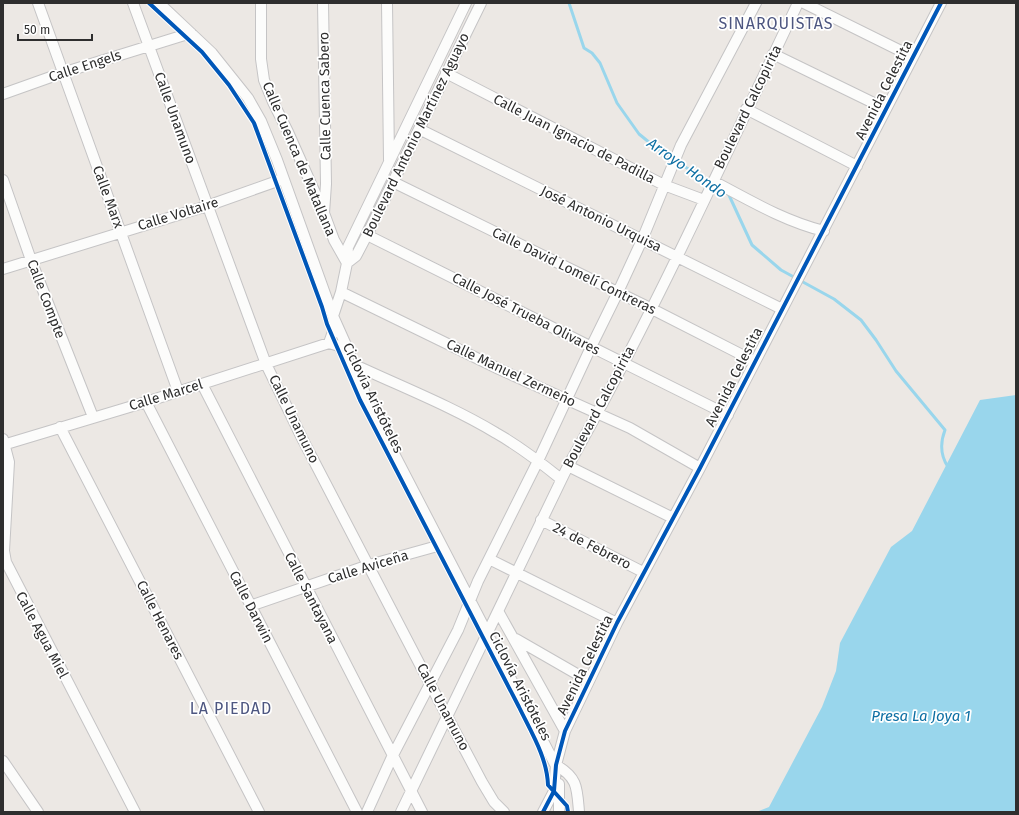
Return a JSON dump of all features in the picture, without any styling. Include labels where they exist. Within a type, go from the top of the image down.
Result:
[{"type":"street","name":"Calle Marx","points":[[38,3],[178,391]]},
{"type":"street","name":"Calle Unamuno","points":[[133,3],[266,364],[303,440],[430,684],[494,802],[504,812]]},
{"type":"street","points":[[159,3],[212,52],[248,98],[261,121],[284,179],[333,316],[335,326],[329,343],[335,344],[341,348],[350,367],[359,379]]},
{"type":"street","name":"Calle Cuenca de Matallana","points":[[261,3],[264,80],[324,213],[334,240],[347,263]]},
{"type":"street","name":"Calle Cuenca Sabero","points":[[323,3],[326,184],[324,213]]},
{"type":"street","points":[[387,3],[389,162]]},
{"type":"street","name":"Boulevard Antonio Martínez Aguayo","points":[[333,316],[341,292],[347,263],[348,247],[466,3]]},
{"type":"street","name":"Boulevard Antonio Martínez Aguayo","points":[[347,263],[356,256],[367,235],[481,3]]},
{"type":"street","name":"Boulevard Calcopirita","points":[[367,812],[392,757],[458,630],[489,559],[538,461],[618,292],[642,240],[681,145],[756,3]]},
{"type":"street","name":"Boulevard Calcopirita","points":[[401,812],[446,714],[488,633],[561,479],[598,414],[622,363],[652,309],[746,109],[798,3]]},
{"type":"street","points":[[804,3],[913,57]]},
{"type":"street","name":"Avenida Celestita","points":[[556,765],[565,731],[617,623],[824,231],[939,4]]},
{"type":"street","name":"Calle Engels","points":[[3,94],[62,73],[190,33]]},
{"type":"street","points":[[774,54],[886,109]]},
{"type":"street","name":"Calle Juan Ignacio de Padilla","points":[[446,73],[664,186],[709,189],[805,226],[824,231]]},
{"type":"street","points":[[746,109],[857,166]]},
{"type":"street","name":"José Antonio Urquisa","points":[[419,129],[782,309]]},
{"type":"street","name":"Calle Voltaire","points":[[3,269],[207,206],[284,179]]},
{"type":"street","name":"Calle Compte","points":[[3,180],[31,260],[93,417]]},
{"type":"street","name":"Calle David Lomelí Contreras","points":[[393,182],[618,292],[754,361]]},
{"type":"street","name":"Calle José Trueba Olivares","points":[[367,235],[728,415]]},
{"type":"street","name":"Calle Manuel Zermeño","points":[[341,292],[499,369],[630,428],[700,468]]},
{"type":"street","points":[[333,316],[338,324],[373,413],[556,765],[559,781],[559,812]]},
{"type":"street","name":"Calle Marcel","points":[[4,443],[146,402],[329,343]]},
{"type":"street","points":[[354,365],[470,418],[496,433],[538,461],[561,479]]},
{"type":"street","name":"Calle Santayana","points":[[202,384],[392,757],[422,812]]},
{"type":"street","name":"Calle Darwin","points":[[146,402],[357,812]]},
{"type":"street","name":"Calle Henares","points":[[60,427],[259,812]]},
{"type":"street","name":"Calle Agua Miel","points":[[4,443],[9,462],[4,551],[6,562],[135,812]]},
{"type":"street","points":[[568,466],[673,518]]},
{"type":"street","name":"24 de Febrero","points":[[541,520],[644,572]]},
{"type":"street","name":"Calle Aviceña","points":[[250,606],[369,566],[441,545]]},
{"type":"street","points":[[489,559],[617,623]]},
{"type":"street","points":[[498,611],[565,731]]},
{"type":"street","points":[[515,639],[588,681]]},
{"type":"street","points":[[3,761],[38,812]]},
{"type":"street","points":[[543,812],[554,791],[556,765]]},
{"type":"street","points":[[556,765],[568,772],[573,778],[577,790],[579,812]]},
{"type":"street","points":[[494,802],[497,812]]},
{"type":"water","name":"Presa La Joya 1","points":[[1016,395],[1016,812],[756,812],[769,807],[822,707],[836,671],[840,643],[891,547],[912,531],[980,400]]},
{"type":"waterway","name":"Arroyo Hondo","points":[[569,3],[584,48],[592,53],[600,63],[617,103],[639,134],[661,152],[711,183]]},
{"type":"waterway","name":"Arroyo Hondo","points":[[728,193],[752,245],[781,270],[834,299],[861,320],[896,371],[945,430],[942,440],[942,453],[948,467]]},
{"type":"cycle path","name":"Ciclovía Aristóteles","points":[[149,3],[202,52],[229,85],[254,123],[327,324],[360,400],[533,735],[542,755],[548,785],[567,806],[568,812]]},
{"type":"cycle path","points":[[543,812],[554,791],[556,765],[565,731],[617,623],[700,468],[941,3]]},
{"type":"district","name":"SINARQUISTAS","points":[[776,23]]},
{"type":"district","name":"LA PIEDAD","points":[[231,708]]}]
